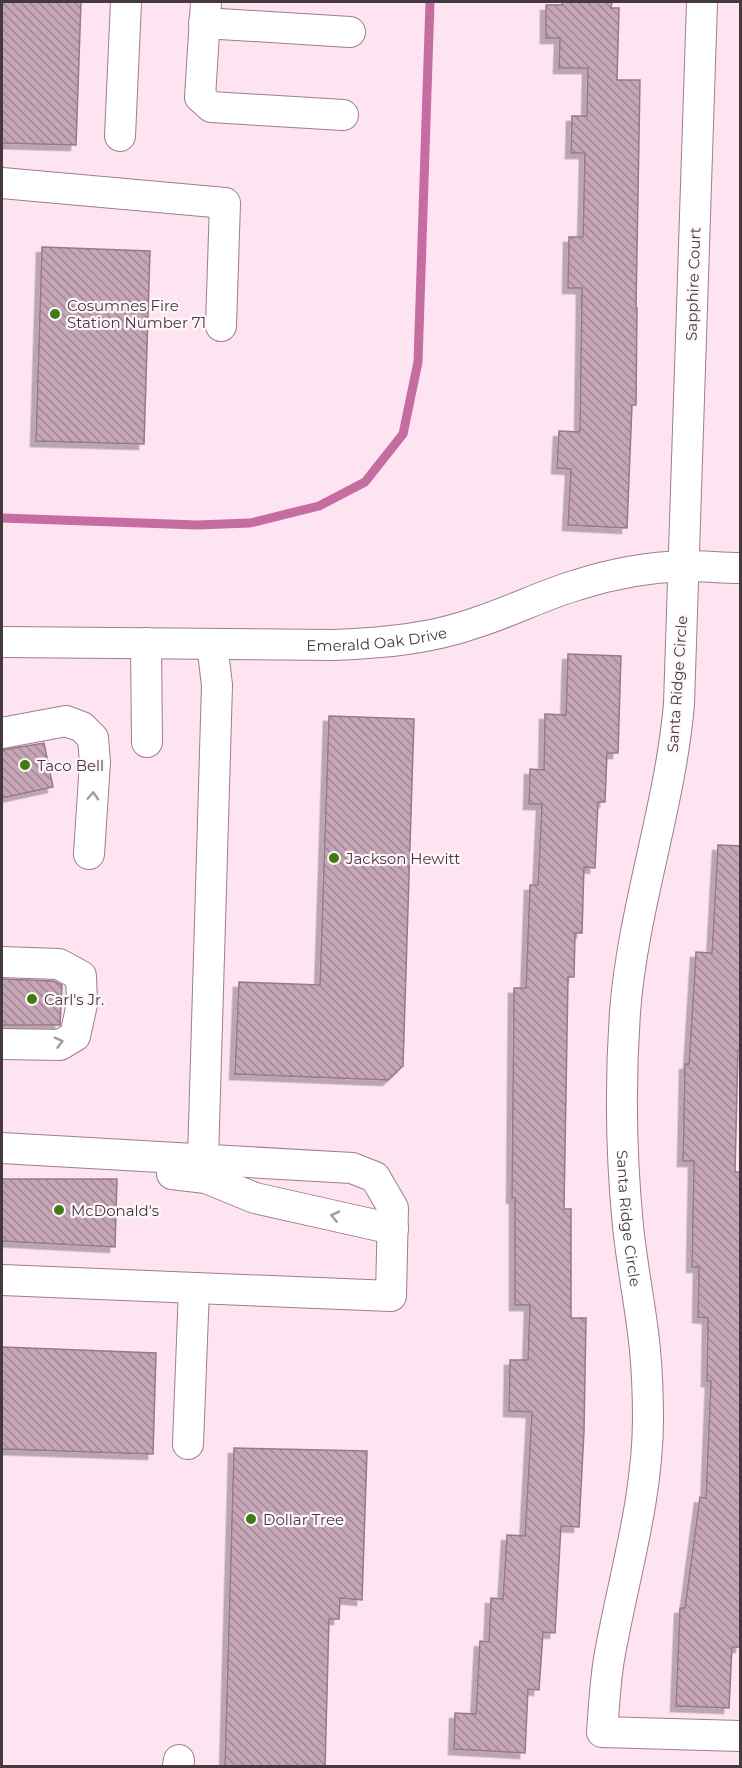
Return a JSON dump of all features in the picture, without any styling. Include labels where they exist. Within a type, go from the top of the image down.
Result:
[{"type":"street","points":[[120,136],[126,2]]},
{"type":"street","name":"Sapphire Court","points":[[684,566],[702,2]]},
{"type":"street","points":[[343,115],[211,107],[200,97],[205,12],[350,32]]},
{"type":"street","points":[[2,183],[225,203],[221,326]]},
{"type":"street","name":"Emerald Oak Drive","points":[[2,642],[334,645],[407,640],[443,633],[478,622],[579,584],[642,571],[684,566],[741,568]]},
{"type":"street","name":"Santa Ridge Circle","points":[[684,566],[676,736],[666,799],[649,865],[635,937],[626,1009],[622,1082],[622,1155],[628,1228],[645,1350],[648,1420],[643,1490],[608,1663],[602,1732],[741,1736]]},
{"type":"street","points":[[146,643],[147,742]]},
{"type":"street","points":[[203,1160],[217,685],[212,644]]},
{"type":"street","points":[[2,733],[66,721],[82,727],[93,738],[95,762],[89,854]]},
{"type":"street","points":[[2,962],[59,964],[81,976],[82,1004],[75,1036],[60,1045],[2,1044]]},
{"type":"street","points":[[2,1149],[352,1168],[375,1177],[393,1208],[391,1296],[2,1281]]},
{"type":"street","points":[[2,1167],[175,1174],[206,1178],[255,1198],[393,1229]]},
{"type":"street","points":[[188,1444],[194,1288]]},
{"type":"building","points":[[2,2],[81,2],[76,145],[2,143]]},
{"type":"building","points":[[562,2],[612,2],[611,8],[619,8],[617,80],[640,80],[636,405],[632,405],[627,528],[568,525],[571,469],[557,468],[559,431],[580,432],[582,288],[568,288],[569,237],[583,237],[585,153],[571,153],[572,116],[587,116],[588,68],[559,68],[560,38],[546,38],[546,5],[562,5]]},
{"type":"building","points":[[42,247],[150,251],[144,444],[36,441]]},
{"type":"building","points":[[568,654],[621,656],[618,753],[607,753],[605,802],[598,802],[595,868],[584,867],[582,933],[575,933],[574,977],[568,977],[564,1209],[571,1209],[571,1318],[586,1318],[579,1527],[561,1526],[555,1633],[543,1632],[539,1690],[528,1689],[525,1753],[454,1749],[455,1713],[476,1714],[480,1641],[489,1642],[491,1598],[503,1599],[507,1535],[525,1536],[532,1412],[509,1411],[510,1360],[528,1360],[530,1305],[515,1305],[515,1198],[512,1198],[514,988],[526,988],[530,885],[538,885],[542,804],[529,804],[530,769],[544,770],[545,714],[566,715]]},
{"type":"building","points":[[329,716],[414,719],[403,1066],[388,1080],[235,1074],[239,982],[320,985]]},
{"type":"building","name":"Taco Bell","points":[[44,743],[53,787],[2,798],[2,750]]},
{"type":"building","points":[[718,845],[741,846],[741,1050],[738,1050],[735,1172],[741,1172],[741,1647],[732,1647],[729,1708],[676,1706],[680,1608],[685,1608],[700,1497],[706,1498],[711,1381],[707,1381],[708,1318],[698,1317],[699,1267],[692,1267],[694,1161],[683,1161],[685,1064],[689,1064],[696,952],[712,953]]},
{"type":"building","name":"Carl's Jr.","points":[[2,979],[54,981],[62,985],[60,1025],[2,1025]]},
{"type":"building","name":"McDonald's","points":[[2,1179],[117,1179],[115,1247],[2,1241]]},
{"type":"building","points":[[2,1347],[156,1353],[153,1454],[2,1449]]},
{"type":"building","points":[[234,1448],[367,1451],[362,1600],[340,1598],[339,1619],[329,1619],[325,1767],[225,1766]]},
{"type":"waterway","points":[[2,518],[197,525],[250,523],[319,506],[365,482],[403,434],[418,362],[430,2]]},
{"type":"place","name":"Cosumnes Fire Station Number 71","points":[[55,314]]},
{"type":"place","name":"Taco Bell","points":[[25,765]]},
{"type":"place","name":"Jackson Hewitt","points":[[334,858]]},
{"type":"place","name":"Carl's Jr.","points":[[32,999]]},
{"type":"place","name":"McDonald's","points":[[59,1210]]},
{"type":"place","name":"Dollar Tree","points":[[251,1519]]}]
